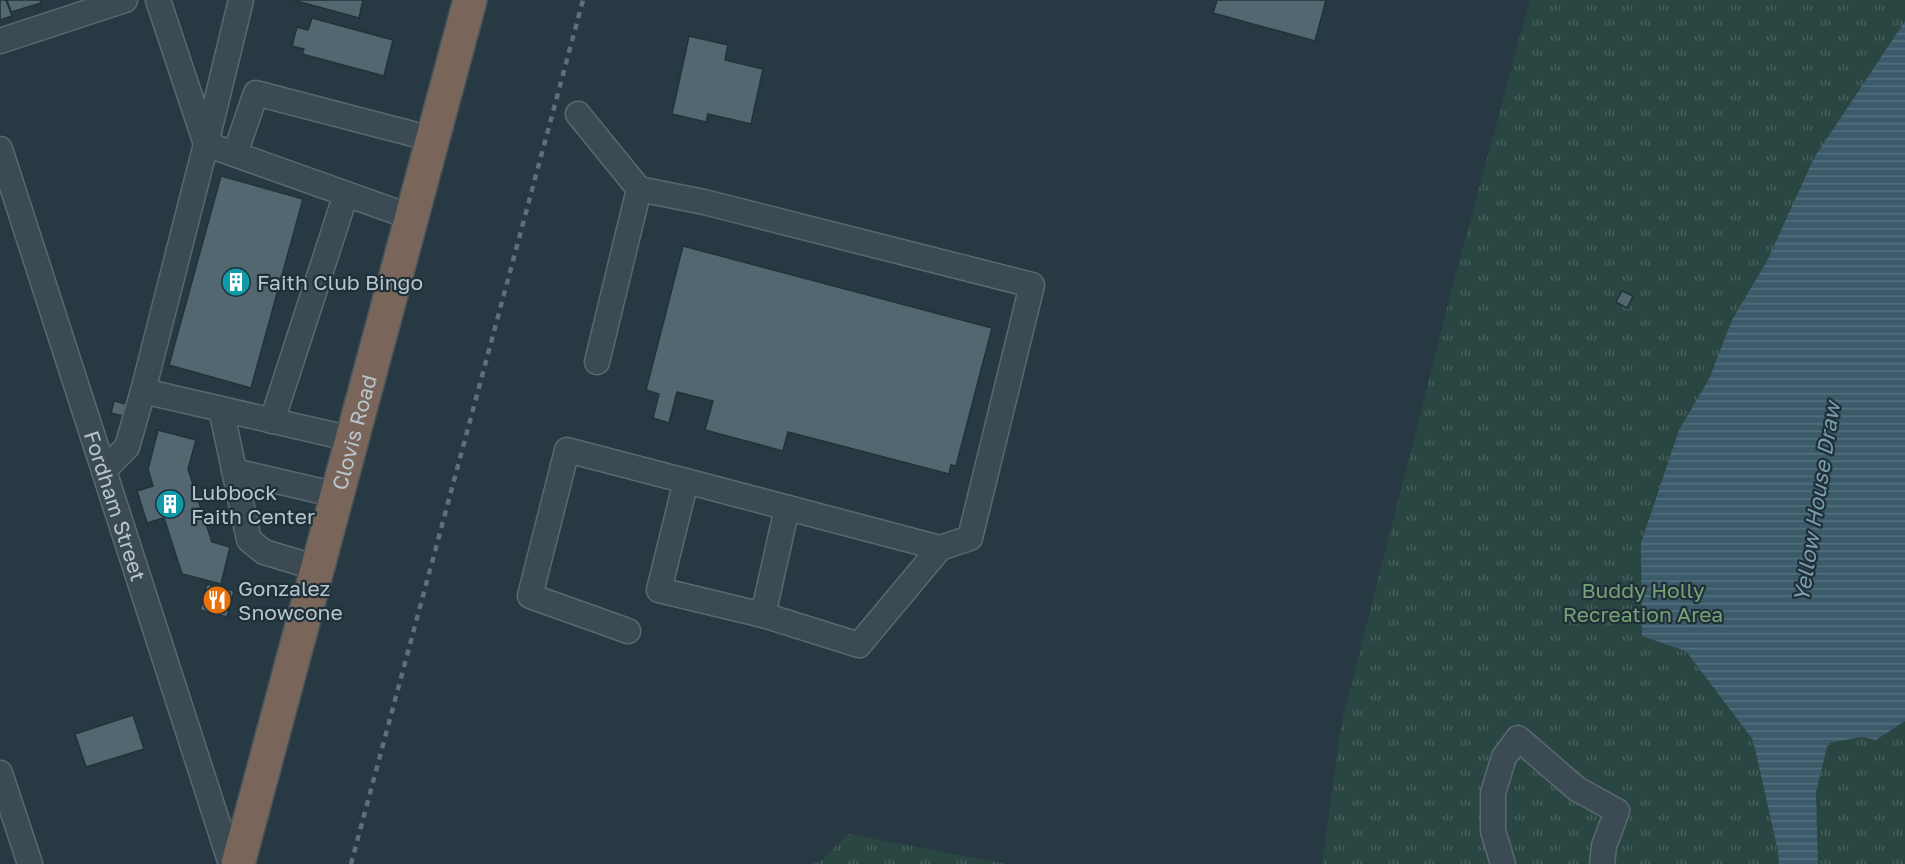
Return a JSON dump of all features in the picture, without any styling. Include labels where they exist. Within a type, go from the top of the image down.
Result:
[{"type":"highway","name":"Clovis Road","points":[[238,864],[470,0]]},
{"type":"street","points":[[0,40],[125,0]]},
{"type":"street","points":[[158,0],[206,144]]},
{"type":"street","points":[[104,470],[127,447],[206,144],[238,3]]},
{"type":"street","points":[[235,154],[256,93],[432,140]]},
{"type":"street","points":[[578,114],[639,189],[704,202],[1032,285],[970,537],[940,548],[859,645],[763,615],[659,590],[686,481]]},
{"type":"street","points":[[206,144],[411,217]]},
{"type":"street","name":"Fordham Street","points":[[0,149],[231,864]]},
{"type":"street","points":[[597,362],[639,189]]},
{"type":"street","points":[[272,421],[346,194]]},
{"type":"street","points":[[143,391],[352,440]]},
{"type":"street","points":[[221,410],[249,540],[264,552],[317,568]]},
{"type":"street","points":[[628,631],[530,596],[567,450],[940,548]]},
{"type":"street","points":[[234,471],[336,495]]},
{"type":"street","points":[[763,615],[787,508]]},
{"type":"street","points":[[1503,864],[1493,831],[1493,793],[1504,757],[1518,738],[1577,789],[1617,812],[1604,846],[1602,864]]},
{"type":"street","points":[[0,773],[30,864]]},
{"type":"green space","name":"Buddy Holly Recreation Area","points":[[1530,0],[1905,0],[1905,864],[1322,864],[1341,726],[1452,289]]},
{"type":"green space","points":[[848,834],[1006,864],[811,864],[820,862]]},
{"type":"water","name":"Yellow House Draw","points":[[1905,21],[1905,721],[1876,740],[1861,737],[1828,743],[1816,792],[1818,864],[1779,864],[1753,740],[1686,651],[1642,636],[1641,543],[1679,430],[1709,379],[1732,320],[1767,261],[1814,158]]},
{"type":"building","points":[[0,0],[6,0],[12,16],[0,20]]},
{"type":"building","points":[[7,0],[40,0],[41,3],[11,12]]},
{"type":"building","points":[[293,0],[363,0],[359,18]]},
{"type":"building","points":[[1217,0],[1326,0],[1315,41],[1213,13]]},
{"type":"building","points":[[312,18],[393,40],[384,76],[302,54],[304,49],[292,46],[297,27],[308,30]]},
{"type":"building","points":[[689,36],[728,45],[725,60],[763,69],[751,124],[708,114],[706,122],[672,114]]},
{"type":"building","name":"Faith Club Bingo","points":[[221,176],[303,199],[251,388],[169,365]]},
{"type":"building","points":[[683,246],[992,328],[956,466],[951,465],[949,474],[788,432],[783,451],[705,430],[713,401],[677,392],[669,423],[653,418],[659,394],[646,390]]},
{"type":"building","points":[[1622,291],[1633,296],[1627,308],[1616,302]]},
{"type":"building","points":[[114,401],[126,404],[123,416],[111,413]]},
{"type":"building","name":"Lubbock Faith Center","points":[[158,430],[196,440],[188,469],[212,542],[230,547],[221,584],[182,574],[164,518],[147,523],[137,491],[153,486],[148,469]]},
{"type":"building","name":"Gonzalez Snowcone","points":[[207,584],[234,591],[227,617],[200,610]]},
{"type":"building","points":[[133,715],[144,749],[86,767],[75,734]]},
{"type":"railway","points":[[351,864],[583,0]]},
{"type":"place","name":"Faith Club Bingo","points":[[236,282]]},
{"type":"place","name":"Lubbock Faith Center","points":[[170,504]]},
{"type":"place","name":"Gonzalez Snowcone","points":[[217,600]]}]
